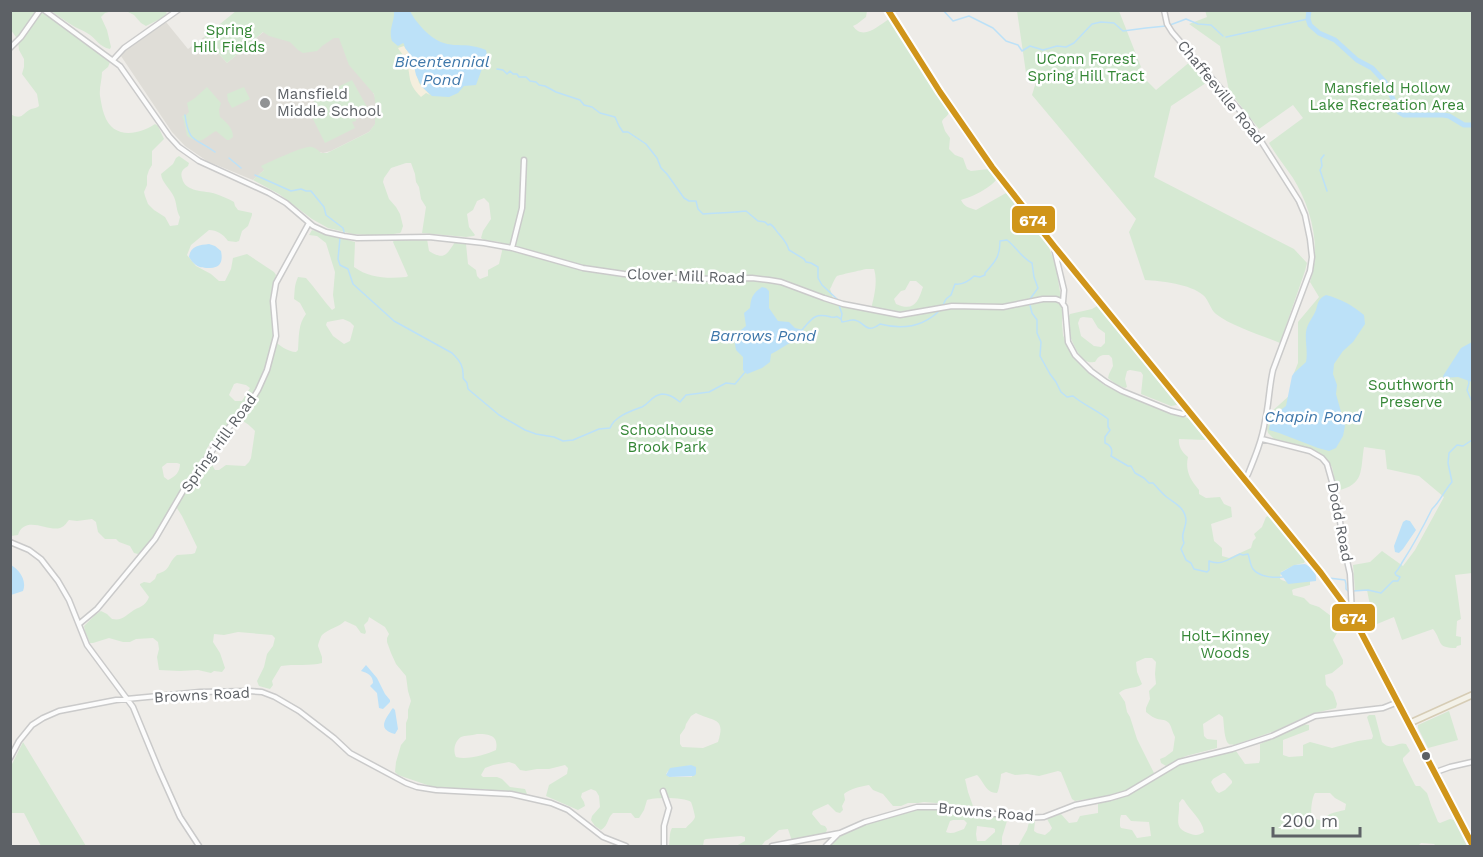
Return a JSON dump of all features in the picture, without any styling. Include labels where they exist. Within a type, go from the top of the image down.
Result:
[{"type":"main road","points":[[888,10],[940,92],[992,167],[1325,578],[1352,615],[1473,844]]},
{"type":"main road","points":[[1410,723],[1473,694]]},
{"type":"street","points":[[10,48],[21,37],[40,10]]},
{"type":"street","points":[[44,10],[120,66],[179,147],[199,161],[269,193],[286,203],[309,223]]},
{"type":"street","points":[[113,60],[124,48],[178,10]]},
{"type":"street","name":"Chaffeeville Road","points":[[1164,10],[1167,24],[1172,32],[1246,119],[1299,201],[1308,227],[1312,257],[1310,271],[1273,370],[1262,439],[1245,479]]},
{"type":"street","points":[[512,248],[521,214],[524,160]]},
{"type":"street","name":"Clover Mill Road","points":[[309,223],[326,232],[344,236],[429,237],[484,243],[512,248],[583,268],[624,274],[689,279],[752,278],[782,282],[843,304],[900,315],[952,306],[1003,307],[1048,298],[1063,303]]},
{"type":"street","name":"Spring Hill Road","points":[[79,624],[97,609],[155,539],[183,491],[230,426],[245,411],[258,390],[267,370],[276,336],[273,301],[276,283],[309,223]]},
{"type":"street","points":[[1054,246],[1064,290],[1063,303],[1068,342],[1075,356],[1090,371],[1122,391],[1171,411],[1183,414],[1189,410]]},
{"type":"street","name":"Dodd Road","points":[[1262,439],[1310,451],[1327,464],[1336,496],[1352,592],[1352,615]]},
{"type":"street","points":[[10,542],[29,550],[40,559],[69,600],[82,636],[133,707],[180,817],[200,846]]},
{"type":"street","name":"Browns Road","points":[[10,758],[27,730],[43,718],[59,711],[128,699],[220,691],[262,692],[299,711],[350,753],[417,788],[511,794],[551,804],[568,810],[603,837],[626,846]]},
{"type":"street","name":"Browns Road","points":[[772,846],[840,833],[871,820],[917,807],[941,807],[1026,818],[1044,817],[1075,805],[1127,793],[1179,762],[1272,736],[1315,716],[1383,708],[1399,702]]},
{"type":"street","points":[[1436,772],[1473,762]]},
{"type":"street","points":[[663,791],[669,808],[664,826],[664,846]]},
{"type":"street","points":[[826,846],[840,833]]},
{"type":"shaded area","name":"Mansfield Middle School","points":[[166,22],[188,49],[204,37],[227,63],[274,23],[339,37],[373,92],[378,119],[369,132],[331,151],[319,152],[264,170],[253,180],[207,161],[185,146],[172,132],[121,56],[123,51]]},
{"type":"green space","points":[[1205,10],[1472,11],[1472,573],[1455,575],[1461,619],[1457,621],[1456,636],[1461,637],[1461,645],[1456,648],[1445,647],[1433,629],[1402,640],[1394,617],[1365,629],[1361,621],[1372,616],[1367,590],[1355,591],[1353,565],[1370,562],[1382,551],[1403,566],[1415,550],[1444,497],[1419,476],[1387,469],[1385,450],[1364,447],[1360,475],[1357,480],[1352,485],[1337,491],[1332,467],[1320,454],[1307,447],[1274,439],[1268,433],[1270,413],[1289,396],[1298,363],[1298,322],[1319,297],[1310,282],[1315,242],[1305,202],[1293,178],[1269,143],[1303,118],[1293,105],[1259,129],[1229,91],[1220,46],[1189,24],[1207,17]]},
{"type":"green space","points":[[11,11],[41,11],[110,62],[102,72],[100,90],[103,110],[108,122],[113,128],[126,133],[141,131],[155,124],[164,139],[152,151],[152,165],[144,192],[148,204],[165,217],[170,226],[178,225],[180,217],[174,197],[161,174],[179,156],[189,163],[181,174],[187,186],[223,197],[234,202],[238,210],[252,213],[248,226],[242,231],[239,241],[228,241],[220,233],[209,230],[191,245],[187,255],[196,266],[219,281],[225,281],[233,258],[247,254],[274,272],[276,275],[271,295],[273,340],[287,350],[296,352],[300,326],[306,314],[300,303],[294,299],[298,277],[306,278],[332,310],[335,308],[333,295],[335,272],[326,243],[317,236],[309,235],[312,230],[355,242],[354,267],[379,277],[408,276],[394,240],[427,239],[429,251],[439,256],[445,255],[455,242],[466,244],[468,264],[476,270],[480,279],[488,276],[488,270],[499,264],[502,251],[500,242],[481,238],[491,219],[489,203],[484,198],[477,201],[473,210],[467,214],[469,227],[474,236],[422,233],[426,207],[421,199],[411,163],[391,168],[384,178],[383,182],[389,199],[400,214],[403,226],[400,233],[381,236],[353,234],[328,228],[279,194],[253,180],[264,170],[261,166],[303,148],[315,148],[321,153],[327,153],[369,132],[375,124],[377,115],[374,94],[349,65],[339,38],[334,38],[317,51],[303,53],[290,42],[263,32],[227,63],[204,37],[236,11],[867,11],[866,17],[853,26],[861,32],[871,31],[889,19],[949,111],[942,122],[950,138],[949,149],[955,155],[963,158],[967,169],[971,171],[989,169],[996,180],[980,192],[961,200],[962,202],[967,207],[976,210],[1006,193],[1046,239],[1057,273],[1063,309],[1063,335],[1068,348],[1081,364],[1104,385],[1162,410],[1188,418],[1206,440],[1179,439],[1179,442],[1181,450],[1188,457],[1189,475],[1199,490],[1199,494],[1206,498],[1220,497],[1224,504],[1231,507],[1232,517],[1211,524],[1214,541],[1222,548],[1222,556],[1229,558],[1251,548],[1256,538],[1254,534],[1262,527],[1268,516],[1303,557],[1304,563],[1281,572],[1280,579],[1291,582],[1310,581],[1310,585],[1292,590],[1293,595],[1304,598],[1339,622],[1333,640],[1343,664],[1332,673],[1325,675],[1326,685],[1333,692],[1337,704],[1336,708],[1311,714],[1275,731],[1234,745],[1227,742],[1223,717],[1219,714],[1203,724],[1204,736],[1207,739],[1217,740],[1217,748],[1186,756],[1166,766],[1161,763],[1160,759],[1173,751],[1175,737],[1169,723],[1154,718],[1146,712],[1150,699],[1149,691],[1156,684],[1156,662],[1152,658],[1145,658],[1136,662],[1142,684],[1119,693],[1125,702],[1137,739],[1154,773],[1122,793],[1075,801],[1072,799],[1061,772],[1039,776],[1015,775],[1006,772],[1001,774],[997,793],[988,789],[977,775],[965,779],[973,806],[924,802],[893,806],[883,794],[873,790],[869,785],[852,789],[844,794],[843,810],[840,813],[828,804],[813,811],[812,814],[827,829],[826,833],[792,841],[788,829],[779,830],[762,845],[736,846],[745,841],[745,837],[741,836],[706,839],[703,846],[669,846],[672,828],[686,828],[695,817],[691,802],[669,798],[647,800],[639,818],[635,818],[631,813],[613,813],[601,830],[591,820],[600,807],[596,791],[591,789],[582,793],[581,797],[585,806],[578,810],[546,796],[549,785],[567,774],[568,768],[565,765],[526,771],[520,770],[515,764],[509,762],[485,768],[481,775],[502,779],[510,787],[525,789],[527,794],[482,789],[436,788],[398,775],[395,772],[396,762],[401,745],[406,739],[406,723],[411,701],[406,676],[396,664],[387,642],[389,634],[385,627],[369,617],[364,625],[365,634],[361,633],[356,626],[345,621],[324,633],[318,646],[322,663],[281,666],[270,689],[259,686],[257,681],[267,654],[273,646],[275,638],[272,635],[238,632],[224,635],[214,634],[213,642],[225,668],[222,672],[211,673],[198,670],[159,670],[158,642],[153,638],[123,642],[109,638],[90,643],[84,626],[95,615],[101,611],[112,619],[119,619],[143,605],[149,597],[140,584],[150,583],[157,574],[167,568],[177,555],[195,553],[197,547],[175,505],[149,544],[138,554],[134,553],[130,546],[116,539],[105,539],[98,532],[96,522],[92,519],[69,520],[57,528],[26,525],[18,535],[11,536],[10,114],[20,117],[39,106],[37,94],[22,74],[24,59],[19,50],[18,40],[11,30]],"holes":[[[874,269],[876,284],[871,309],[835,304],[830,289],[839,275]],[[910,281],[916,281],[923,287],[917,301],[907,307],[896,304],[894,299],[905,290]],[[343,319],[350,322],[354,326],[350,341],[344,344],[333,336],[326,325],[327,322]],[[234,384],[246,385],[250,388],[242,401],[235,401],[229,395]],[[233,420],[245,422],[255,431],[251,458],[245,466],[226,465],[215,470],[207,448]],[[167,463],[180,464],[175,476],[168,480],[164,477],[162,467]],[[696,713],[717,721],[720,728],[718,742],[703,748],[682,747],[680,735]],[[477,734],[492,736],[496,741],[496,750],[465,758],[456,757],[454,749],[461,737]],[[691,765],[692,777],[669,777],[666,774],[668,771]]]},
{"type":"green space","points":[[51,11],[112,11],[101,17],[107,30],[110,49],[103,46],[90,35]]},
{"type":"green space","points":[[126,11],[164,11],[167,13],[164,17],[146,26]]},
{"type":"green space","name":"UConn Forest Spring Hill Tract","points":[[1017,11],[1119,11],[1141,67],[1137,71],[1156,90],[1191,61],[1209,81],[1171,106],[1154,177],[1294,249],[1307,263],[1280,343],[1222,318],[1214,312],[1205,297],[1191,288],[1145,280],[1129,232],[1136,219],[1032,95],[1036,82],[1026,73]]},
{"type":"green space","points":[[352,80],[367,107],[355,112],[356,121],[352,122],[355,128],[325,143],[310,113],[315,111],[314,99],[328,98],[326,93]]},
{"type":"green space","points":[[207,87],[221,103],[220,117],[233,134],[229,140],[216,131],[199,141],[187,136],[182,116],[189,112],[187,103]]},
{"type":"green space","points":[[244,87],[250,99],[232,108],[227,94]]},
{"type":"green space","points":[[1097,306],[1125,337],[1177,405],[1171,406],[1141,394],[1143,375],[1141,372],[1127,371],[1125,379],[1127,387],[1117,385],[1108,378],[1113,366],[1109,355],[1100,356],[1095,362],[1087,362],[1082,357],[1071,339],[1068,319],[1070,314]],"holes":[[[1080,318],[1092,318],[1098,328],[1105,333],[1105,343],[1101,347],[1094,346],[1081,336],[1078,323]]]},
{"type":"green space","points":[[1449,711],[1458,740],[1428,748],[1418,725]]},
{"type":"green space","points":[[1375,715],[1382,742],[1385,745],[1406,744],[1410,751],[1403,761],[1415,785],[1420,786],[1427,793],[1438,822],[1454,820],[1467,846],[1436,846],[1421,843],[1418,846],[1018,846],[1029,822],[1035,821],[1034,831],[1045,835],[1052,828],[1047,819],[1061,814],[1069,823],[1077,822],[1080,816],[1098,813],[1098,804],[1127,796],[1182,763],[1236,751],[1245,764],[1259,763],[1260,744],[1303,724],[1309,725],[1309,730],[1283,740],[1283,755],[1303,756],[1303,745],[1310,742],[1332,748],[1372,739],[1367,717]],"holes":[[[1225,773],[1232,783],[1219,793],[1211,782]],[[1315,793],[1330,793],[1346,804],[1345,810],[1318,820],[1312,817],[1312,801]],[[1182,799],[1184,800],[1198,819],[1204,832],[1195,835],[1181,829],[1178,823],[1179,803]],[[1121,815],[1126,815],[1131,821],[1149,822],[1151,836],[1137,838],[1132,830],[1121,828]]]},
{"type":"green space","points":[[23,742],[86,846],[41,846],[24,813],[11,813],[11,766]]},
{"type":"green space","points":[[914,809],[952,810],[1003,818],[1007,821],[1002,846],[829,846],[837,838],[857,826]],"holes":[[[964,820],[967,823],[964,829],[948,833],[946,832],[950,821]],[[977,826],[993,828],[995,832],[985,841],[977,841]]]},
{"type":"sand","points":[[404,46],[411,55],[419,83],[430,95],[426,93],[421,97],[413,87],[405,59],[398,48]]},
{"type":"water","name":"Bicentennial Pond","points":[[394,11],[410,11],[424,30],[440,42],[486,50],[487,55],[476,85],[464,86],[458,93],[449,97],[432,96],[422,87],[416,75],[412,57],[404,44],[398,46],[392,41]]},
{"type":"water","points":[[209,244],[221,251],[220,263],[214,268],[198,266],[189,257],[191,250]]},
{"type":"water","name":"Barrows Pond","points":[[762,287],[769,291],[769,308],[778,321],[789,322],[795,328],[803,330],[806,335],[771,354],[770,362],[747,374],[743,370],[743,357],[736,350],[734,339],[736,334],[746,326],[744,313],[750,308],[755,293]]},
{"type":"water","name":"Chapin Pond","points":[[1326,295],[1341,300],[1360,311],[1364,315],[1365,324],[1334,364],[1336,394],[1345,426],[1343,436],[1336,448],[1329,451],[1269,430],[1271,417],[1286,406],[1292,376],[1306,362],[1307,329],[1319,301]]},
{"type":"water","points":[[1472,342],[1472,382],[1458,377],[1444,378],[1443,376],[1461,348]]},
{"type":"water","points":[[1410,521],[1416,530],[1403,549],[1399,553],[1395,552],[1394,546],[1403,522]]},
{"type":"water","points":[[1305,564],[1314,571],[1316,581],[1288,584],[1280,573],[1294,565]]},
{"type":"water","points":[[11,565],[20,573],[24,587],[23,591],[11,595]]},
{"type":"water","points":[[366,665],[390,700],[383,709],[379,708],[377,693],[370,686],[373,683],[371,676],[361,671]]},
{"type":"water","points":[[393,708],[398,729],[395,734],[384,727],[385,720]]},
{"type":"water","points":[[691,765],[696,767],[694,776],[669,777],[666,775],[670,768]]},
{"type":"waterway","points":[[943,10],[953,21],[969,16],[993,28],[1006,41],[1018,45],[1022,51],[1030,46],[1043,50],[1057,46],[1066,47],[1074,43],[1092,24],[1101,22],[1114,23],[1123,31],[1166,26]]},
{"type":"waterway","points":[[1309,10],[1310,25],[1319,33],[1335,40],[1357,60],[1372,68],[1385,82],[1399,112],[1404,115],[1449,116],[1464,125],[1472,125]]},
{"type":"waterway","points":[[1170,25],[1186,19],[1198,24],[1211,25],[1223,36]]},
{"type":"waterway","points":[[1226,37],[1308,19]]},
{"type":"waterway","points":[[497,69],[507,74],[510,71],[519,77],[526,77],[539,85],[580,100],[584,105],[600,113],[615,117],[623,132],[628,132],[646,144],[684,198],[696,201],[698,209],[703,214],[746,211],[758,221],[770,224],[784,240],[789,250],[818,267],[818,278],[822,285],[838,300]]},
{"type":"waterway","points":[[185,115],[189,131],[194,139],[215,152]]},
{"type":"waterway","points":[[1324,155],[1321,159],[1320,170],[1327,191]]},
{"type":"waterway","points":[[229,158],[241,168]]},
{"type":"waterway","points":[[255,175],[291,191],[301,189],[311,191],[324,207],[326,215],[343,228],[343,234]]},
{"type":"waterway","points":[[340,238],[338,259],[340,265],[348,269],[353,284],[394,321],[452,353],[461,364],[463,378],[468,389],[499,415],[536,434],[563,441],[573,440],[599,429],[610,428],[619,417],[642,407],[653,397],[662,394],[680,402],[686,395],[709,392],[726,383],[735,384],[746,371]]},
{"type":"waterway","points":[[943,305],[951,295],[955,284],[966,282],[974,276],[985,275],[998,255],[1000,241],[1007,240],[1032,263],[1038,288],[1030,299]]},
{"type":"waterway","points":[[839,305],[842,322],[856,320],[868,328],[880,324],[897,327],[913,326],[928,320],[941,309]]},
{"type":"waterway","points":[[1030,305],[1037,320],[1037,333],[1041,342],[1040,356],[1061,392],[1067,397],[1073,396],[1108,419],[1110,430],[1105,437],[1105,443],[1111,448],[1111,456],[1131,466],[1135,473],[1149,483],[1153,483],[1184,512],[1186,523],[1184,543],[1181,549],[1186,560],[1194,569],[1207,572],[1209,561],[1221,562],[1240,554],[1248,554],[1251,566],[1259,574],[1283,577]]},
{"type":"waterway","points":[[802,330],[818,316],[837,316],[841,319]]},
{"type":"waterway","points":[[1468,378],[1467,390],[1472,402],[1472,418]]},
{"type":"waterway","points":[[1353,591],[1368,590],[1381,593],[1393,581],[1398,581],[1400,577],[1395,573],[1432,509],[1452,482],[1448,463],[1449,453],[1457,445],[1463,446],[1472,440]]},
{"type":"waterway","points":[[1329,578],[1345,580],[1348,591]]},
{"type":"transit line","name":"674","points":[[888,10],[940,92],[992,167],[1321,573],[1352,615],[1472,844]]},
{"type":"place","name":"Mansfield Middle School","points":[[265,103]]},
{"type":"park label","name":"Spring Hill Fields","points":[[229,38]]},
{"type":"park label","name":"Mansfield Hollow Lake Recreation Area","points":[[1387,96]]},
{"type":"park label","name":"Southworth Preserve","points":[[1411,394]]},
{"type":"park label","name":"Schoolhouse Brook Park","points":[[667,438]]},
{"type":"park label","name":"Holt–Kinney Woods","points":[[1225,644]]}]
